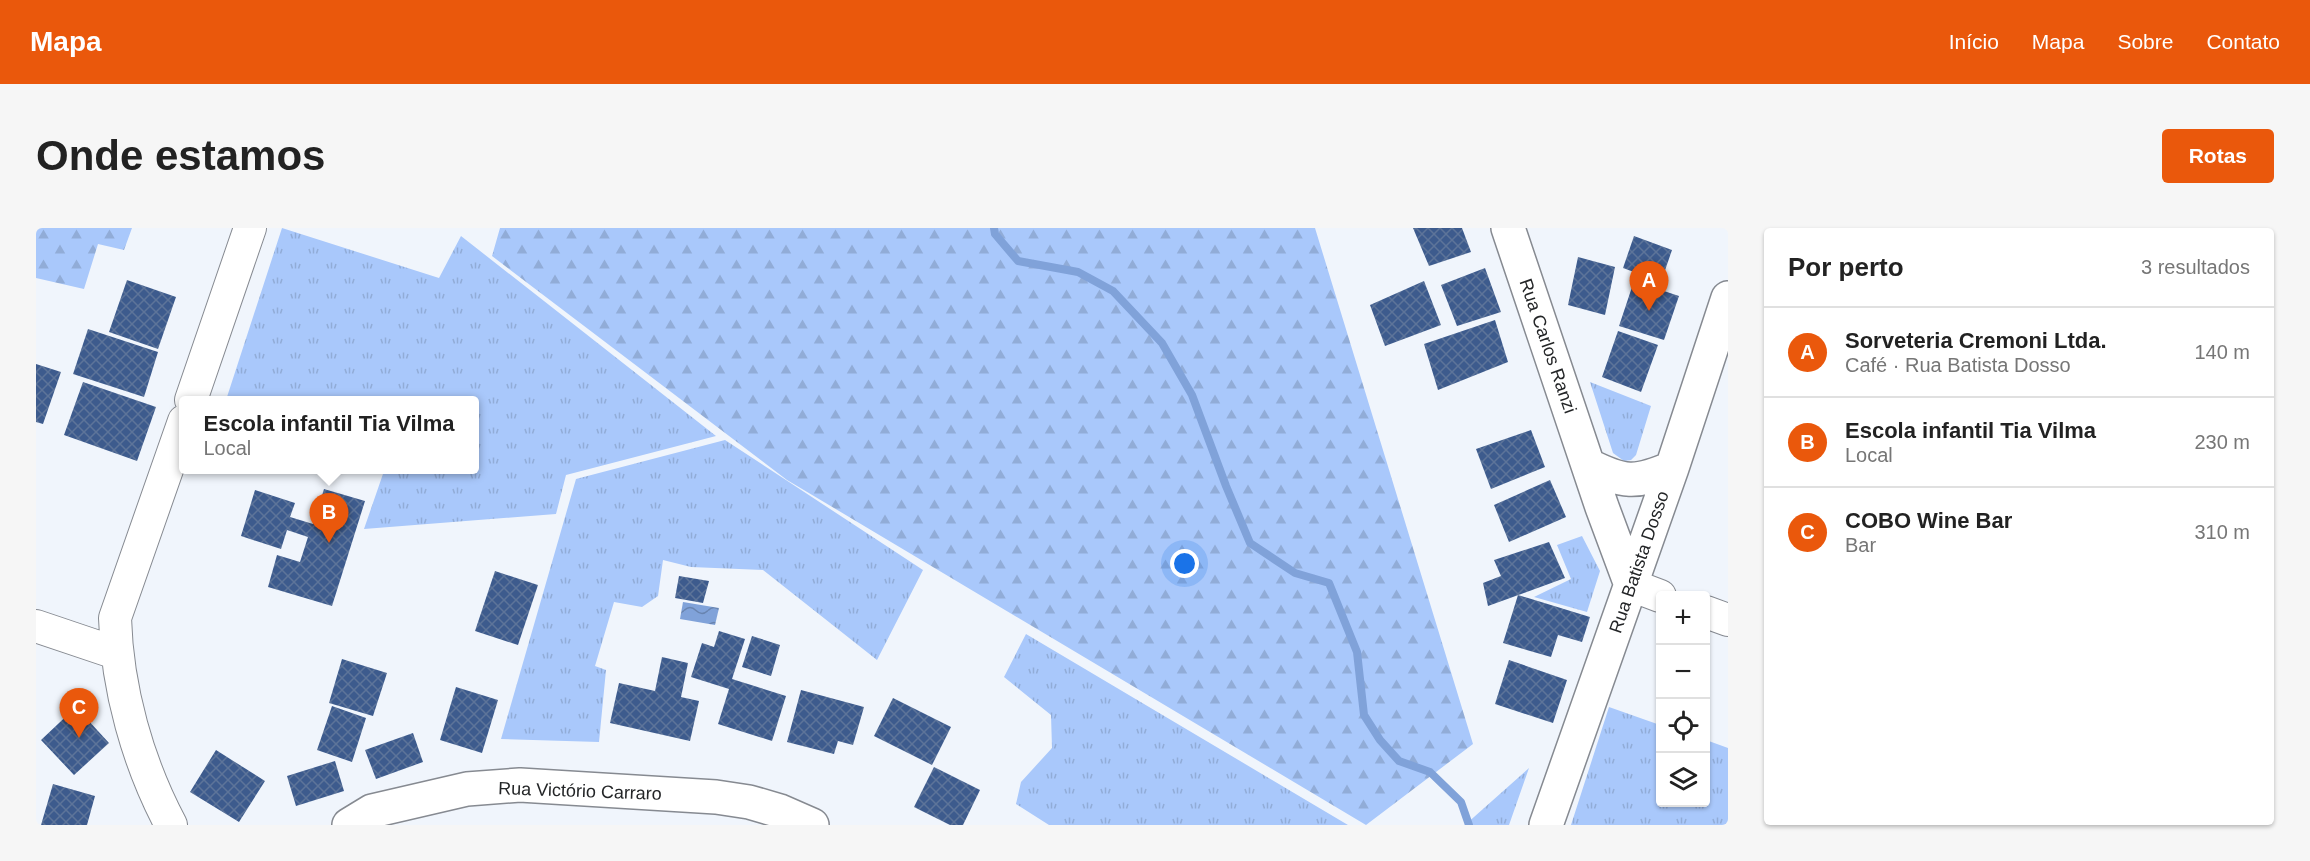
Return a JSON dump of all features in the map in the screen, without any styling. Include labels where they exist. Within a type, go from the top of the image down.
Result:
[{"type":"main road","name":"Rua Carlos Ranzi","points":[[1508,228],[1588,465],[1646,590]]},
{"type":"main road","name":"Rua Batista Dosso","points":[[1546,825],[1646,590],[1672,468],[1728,298]]},
{"type":"main road","points":[[1588,465],[1613,477],[1630,480],[1647,479],[1672,468]]},
{"type":"main road","name":"Rua Victório Carraro","points":[[350,825],[372,811],[467,789],[520,784],[716,797],[749,802],[780,811],[812,825]]},
{"type":"street","points":[[191,396],[250,228]]},
{"type":"street","points":[[171,825],[150,782],[132,726],[116,653],[115,618],[179,433]]},
{"type":"street","points":[[1710,613],[1728,620]]},
{"type":"street","points":[[36,626],[116,653]]},
{"type":"green space","points":[[36,228],[132,228],[124,250],[98,244],[84,289],[36,278]]},
{"type":"green space","points":[[282,228],[439,278],[461,236],[716,436],[566,475],[556,514],[364,529],[383,474],[479,474],[479,396],[227,396]]},
{"type":"green space","points":[[500,228],[1315,228],[1473,744],[1366,825],[787,480],[492,256]]},
{"type":"green space","points":[[1590,382],[1651,406],[1636,455],[1631,460],[1624,461],[1613,453]]},
{"type":"green space","points":[[725,440],[923,570],[877,660],[763,570],[691,567],[663,560],[658,596],[642,607],[614,602],[595,666],[606,670],[599,742],[501,739],[576,479]]},
{"type":"green space","points":[[1582,536],[1600,571],[1587,612],[1534,597],[1571,579],[1557,545]]},
{"type":"green space","points":[[1026,634],[1348,825],[1049,825],[1016,804],[1021,782],[1052,748],[1051,715],[1004,677]]},
{"type":"green space","points":[[1609,707],[1656,724],[1656,807],[1710,807],[1710,741],[1728,748],[1728,825],[1571,825]]},
{"type":"green space","points":[[1529,768],[1509,825],[1465,825]]},
{"type":"water","points":[[683,602],[719,608],[715,625],[680,619]]},
{"type":"building","points":[[1413,228],[1462,228],[1471,252],[1429,266]]},
{"type":"building","points":[[1634,236],[1672,250],[1661,282],[1623,268]]},
{"type":"building","points":[[1578,257],[1615,267],[1605,315],[1568,305]]},
{"type":"building","points":[[1485,268],[1501,312],[1457,326],[1441,285]]},
{"type":"building","points":[[127,280],[176,297],[158,349],[109,332]]},
{"type":"building","points":[[1424,281],[1441,325],[1385,346],[1370,305]]},
{"type":"building","points":[[1634,281],[1679,296],[1664,340],[1619,326]]},
{"type":"building","points":[[1495,320],[1508,362],[1438,390],[1424,344]]},
{"type":"building","points":[[88,329],[158,352],[144,397],[73,374]]},
{"type":"building","points":[[1618,331],[1658,345],[1641,392],[1602,377]]},
{"type":"building","points":[[36,364],[61,372],[43,424],[36,422]]},
{"type":"building","points":[[83,382],[156,407],[137,461],[64,435]]},
{"type":"building","points":[[1531,430],[1545,467],[1491,489],[1476,449]]},
{"type":"building","points":[[1550,480],[1566,517],[1509,542],[1494,505]]},
{"type":"building","points":[[324,489],[365,501],[332,606],[268,587],[277,555],[300,562],[308,537],[287,530],[281,549],[241,536],[255,490],[295,503],[290,517],[313,524]]},
{"type":"building","points":[[1549,542],[1565,578],[1488,606],[1483,583],[1501,576],[1494,560]]},
{"type":"building","points":[[495,571],[538,585],[518,645],[475,631]]},
{"type":"building","points":[[679,576],[709,581],[703,603],[675,598]]},
{"type":"building","points":[[1518,595],[1590,617],[1582,642],[1558,635],[1551,657],[1503,643]]},
{"type":"building","points":[[719,631],[745,639],[732,679],[786,696],[772,741],[718,724],[729,689],[691,677],[702,643],[714,647]]},
{"type":"building","points":[[752,636],[780,645],[771,676],[742,667]]},
{"type":"building","points":[[662,657],[688,663],[681,697],[699,701],[690,741],[610,723],[619,683],[655,691]]},
{"type":"building","points":[[342,659],[387,673],[373,716],[329,703]]},
{"type":"building","points":[[1509,660],[1567,680],[1553,723],[1495,704]]},
{"type":"building","points":[[456,687],[498,700],[482,753],[440,740]]},
{"type":"building","points":[[801,690],[864,707],[853,745],[838,741],[834,754],[787,742]]},
{"type":"building","points":[[893,698],[951,727],[932,765],[874,736]]},
{"type":"building","points":[[332,706],[366,718],[352,762],[317,750]]},
{"type":"building","points":[[76,707],[109,743],[74,775],[41,740]]},
{"type":"building","points":[[413,733],[423,762],[376,779],[365,750]]},
{"type":"building","points":[[216,750],[265,781],[239,822],[190,792]]},
{"type":"building","points":[[335,761],[344,791],[296,806],[287,776]]},
{"type":"building","points":[[934,767],[980,790],[963,825],[950,825],[914,807]]},
{"type":"building","points":[[53,784],[95,796],[87,825],[41,825]]},
{"type":"waterway","points":[[994,228],[995,234],[1018,261],[1078,272],[1113,291],[1162,343],[1192,395],[1250,543],[1295,573],[1329,583],[1357,652],[1364,715],[1380,740],[1399,761],[1430,772],[1461,802],[1469,825]]},
{"type":"place","name":"Sorveteria Cremoni Ltda.","points":[[1649,311]]},
{"type":"place","name":"Escola infantil Tia Vilma","points":[[329,543]]},
{"type":"place","name":"COBO Wine Bar","points":[[79,738]]}]
